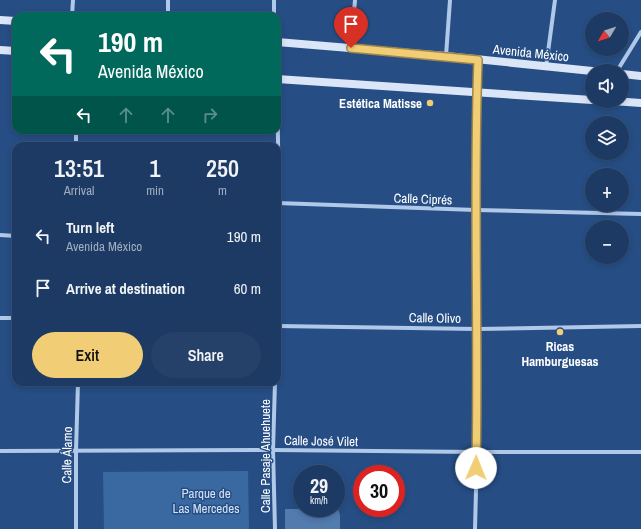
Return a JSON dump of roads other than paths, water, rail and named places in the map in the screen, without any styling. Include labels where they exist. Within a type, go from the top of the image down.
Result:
[{"type":"street","points":[[72,12],[73,0]]},
{"type":"street","points":[[168,0],[168,12]]},
{"type":"street","points":[[274,0],[274,12]]},
{"type":"street","points":[[351,48],[355,0]]},
{"type":"street","points":[[446,56],[450,0]]},
{"type":"street","points":[[546,67],[555,0]]},
{"type":"street","points":[[0,20],[12,21]]},
{"type":"street","points":[[621,64],[641,32]]},
{"type":"street","name":"Avenida México","points":[[281,42],[446,56],[585,70]]},
{"type":"street","points":[[0,50],[12,51]]},
{"type":"street","points":[[475,529],[477,452],[476,210],[478,60]]},
{"type":"street","points":[[629,75],[641,76]]},
{"type":"street","points":[[281,79],[477,91],[585,99]]},
{"type":"street","points":[[629,102],[641,103]]},
{"type":"street","name":"Calle Ciprés","points":[[281,203],[641,214]]},
{"type":"street","points":[[0,235],[12,236]]},
{"type":"street","points":[[0,318],[12,318]]},
{"type":"street","name":"Calle Olivo","points":[[281,326],[477,329],[641,326]]},
{"type":"street","name":"Calle Álamo","points":[[76,529],[78,386]]},
{"type":"street","name":"Calle Pasaje Ahuehuete","points":[[275,386],[273,450],[276,529]]},
{"type":"street","name":"Calle José Vilet","points":[[0,451],[273,450],[641,452]]},
{"type":"place","name":"Estética Matisse","points":[[430,103]]},
{"type":"place","name":"Ricas Hamburguesas","points":[[560,332]]},
{"type":"park label","name":"Parque de Las Mercedes","points":[[206,500]]}]
